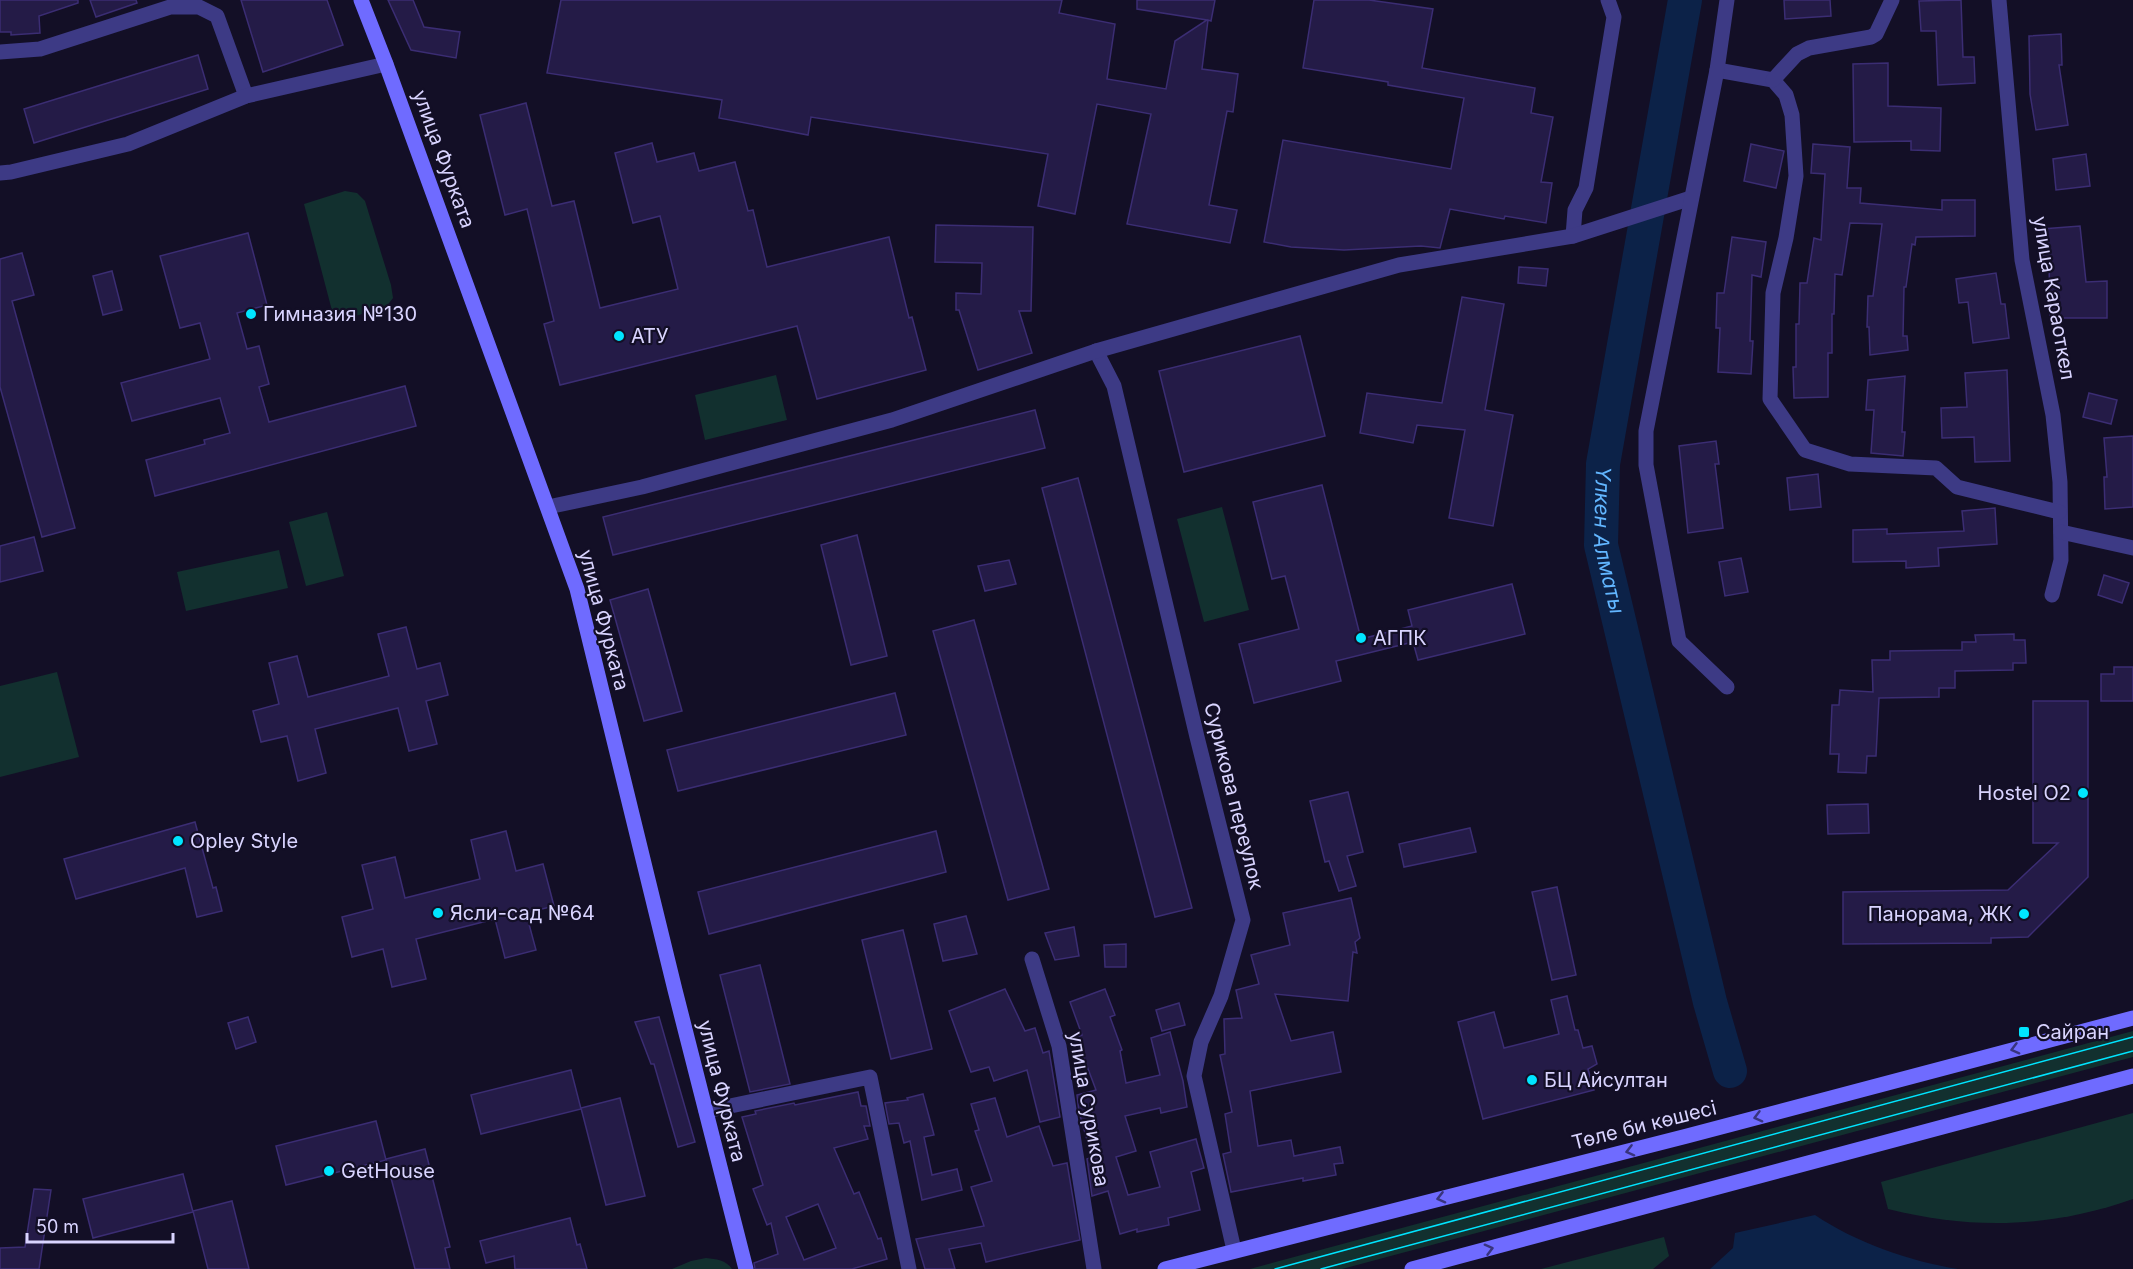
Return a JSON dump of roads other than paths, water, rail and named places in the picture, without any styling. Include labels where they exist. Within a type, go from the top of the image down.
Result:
[{"type":"main road","name":"улица Фурката","points":[[362,0],[577,589],[746,1269]]},
{"type":"main road","name":"Төле би көшесі","points":[[1165,1269],[1687,1136],[2133,1018]]},
{"type":"main road","points":[[1412,1269],[2133,1076]]},
{"type":"street","points":[[1573,236],[1575,210],[1586,188],[1614,18],[1608,0]]},
{"type":"street","points":[[1727,0],[1717,70],[1646,430],[1646,465],[1679,641],[1727,687]]},
{"type":"street","points":[[1773,80],[1797,54],[1809,48],[1871,37],[1876,34],[1892,0]]},
{"type":"street","name":"улица Караоткел","points":[[1999,0],[2022,260],[2053,415],[2060,482],[2061,560],[2052,595]]},
{"type":"street","points":[[0,52],[40,49],[170,6],[199,6],[218,16],[246,96]]},
{"type":"street","points":[[0,173],[128,144],[246,96],[386,64]]},
{"type":"street","points":[[1717,70],[1773,80],[1786,95],[1792,115],[1796,176],[1786,238],[1773,293],[1770,399],[1805,450],[1850,464],[1936,468],[1957,487],[2059,512]]},
{"type":"street","points":[[548,507],[642,487],[892,420],[1096,351],[1399,265],[1573,236],[1691,198]]},
{"type":"street","name":"Сурикова переулок","points":[[1096,351],[1114,386],[1243,920],[1221,996],[1201,1041],[1194,1076],[1234,1250]]},
{"type":"street","points":[[2061,532],[2133,548]]},
{"type":"street","name":"улица Сурикова","points":[[1032,959],[1059,1046],[1094,1269]]},
{"type":"street","points":[[706,1111],[870,1077],[909,1269]]},
{"type":"water","points":[[1815,1215],[1848,1234],[1884,1250],[1958,1269],[1710,1269],[1733,1248],[1735,1233]]},
{"type":"waterway","name":"Үлкен Алматы","points":[[1685,0],[1603,464],[1601,545],[1710,1002],[1730,1071]]},
{"type":"tram line","points":[[1275,1269],[2133,1037]]},
{"type":"tram line","points":[[1321,1269],[2133,1051]]},
{"type":"place","name":"Гимназия №130","points":[[251,314]]},
{"type":"place","name":"АТУ","points":[[619,336]]},
{"type":"place","name":"АГПК","points":[[1361,638]]},
{"type":"place","name":"Hostel O2","points":[[2083,793]]},
{"type":"place","name":"Opley Style","points":[[178,841]]},
{"type":"place","name":"Ясли-сад №64","points":[[438,913]]},
{"type":"place","name":"Панорама, ЖК","points":[[2024,914]]},
{"type":"place","name":"Сайран","points":[[2024,1032]]},
{"type":"place","name":"БЦ Айсултан","points":[[1532,1080]]},
{"type":"place","name":"GetHouse","points":[[329,1171]]}]
